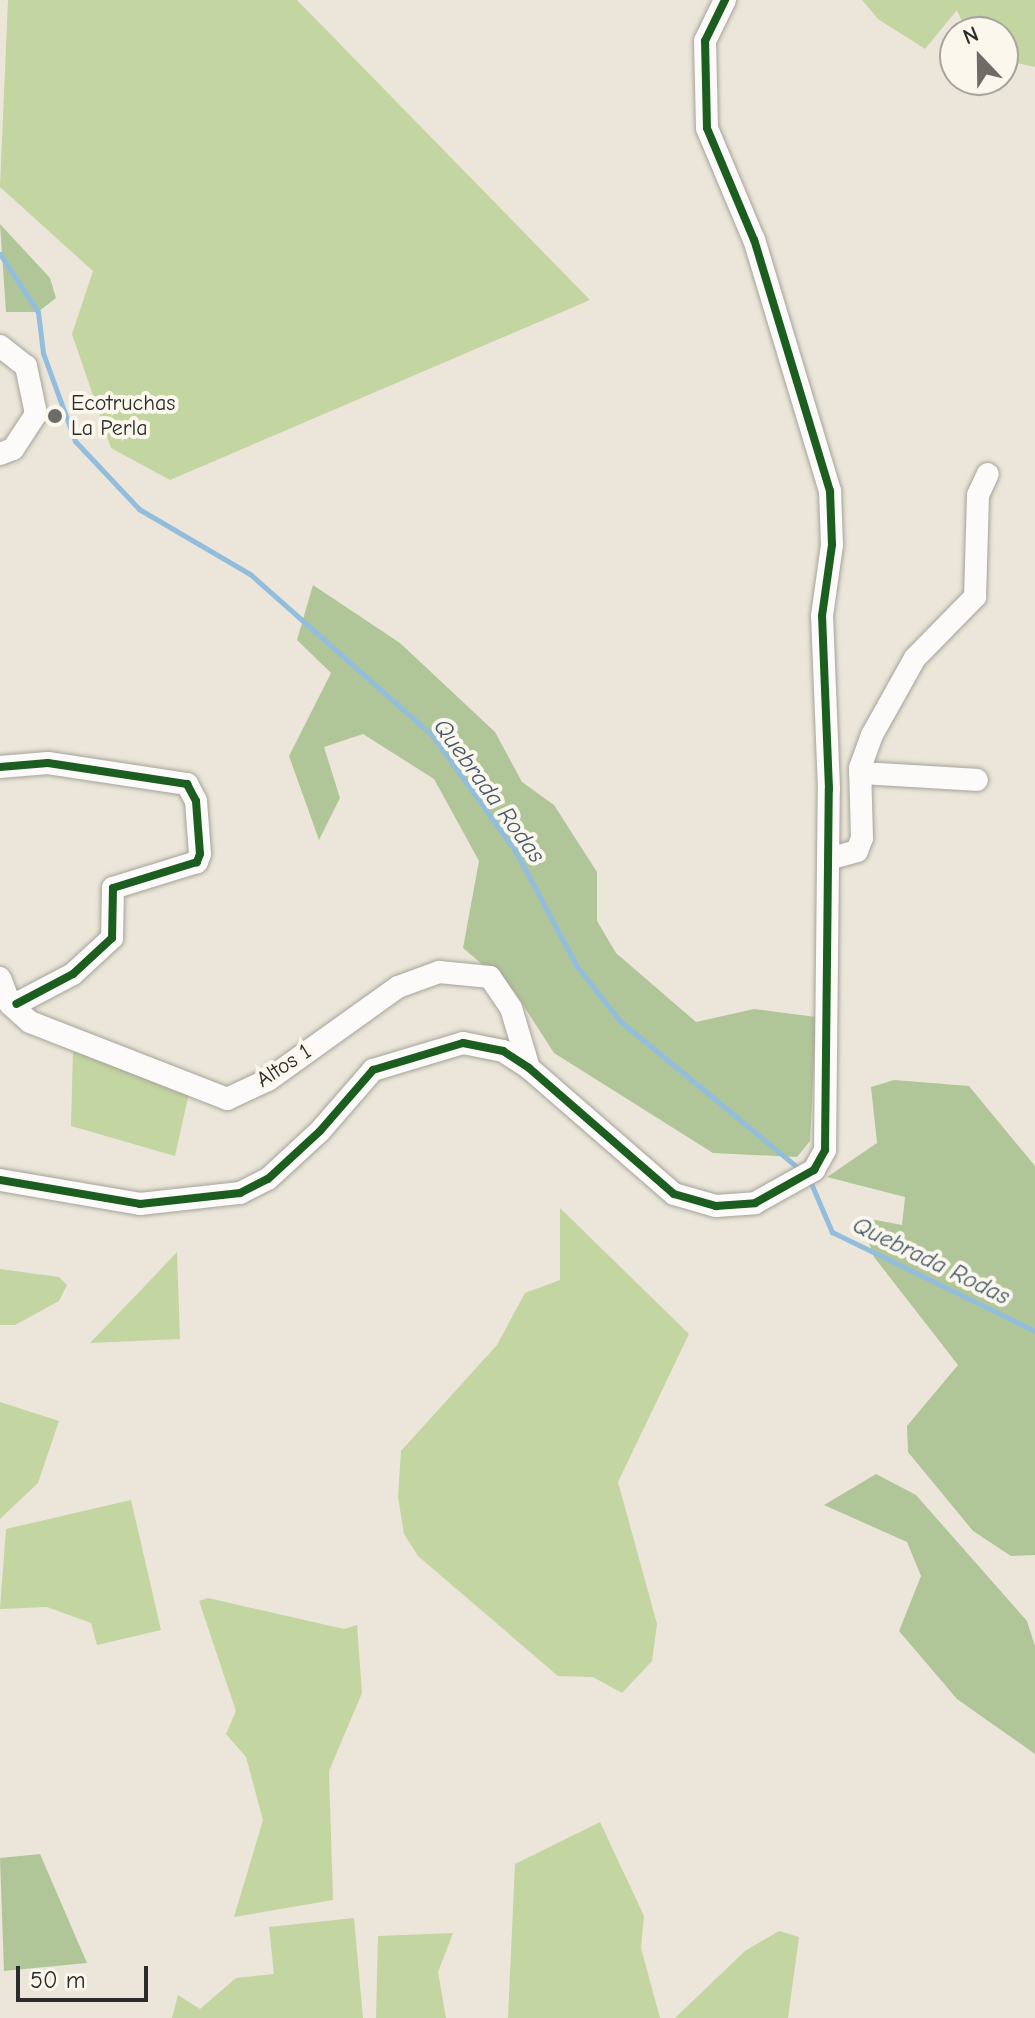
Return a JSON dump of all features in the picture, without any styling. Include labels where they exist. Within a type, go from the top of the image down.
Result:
[{"type":"street","points":[[0,1180],[140,1204],[210,1201],[268,1179],[373,1070],[463,1043],[503,1051],[529,1068],[674,1194],[716,1206],[755,1203],[808,1175],[825,1150],[828,859],[822,616],[832,545],[830,491],[754,240],[707,128],[705,41],[725,0]]},
{"type":"street","points":[[0,346],[26,366],[36,414],[13,449],[0,454]]},
{"type":"street","points":[[828,859],[857,851],[862,838],[860,773],[872,735],[915,658],[975,597],[978,495],[988,474]]},
{"type":"street","points":[[0,767],[48,763],[187,784],[196,801],[200,854],[197,862],[113,888],[112,938],[73,974],[16,1004]]},
{"type":"street","points":[[860,773],[977,780]]},
{"type":"street","name":"Altos 1","points":[[0,978],[30,1022],[227,1099],[268,1080],[398,987],[439,972],[490,977],[511,1008],[529,1068]]},
{"type":"green space","points":[[8,0],[297,0],[590,300],[170,480],[111,448],[72,334],[93,271],[0,187]]},
{"type":"green space","points":[[862,0],[1035,0],[1035,67],[1019,64],[1019,16],[960,16],[957,10],[952,16],[939,16],[939,32],[925,49],[878,19]]},
{"type":"green space","points":[[0,224],[50,278],[56,298],[38,312],[6,312]]},
{"type":"green space","points":[[313,585],[400,643],[495,732],[522,782],[554,805],[597,872],[597,921],[616,953],[696,1022],[754,1009],[816,1017],[810,1141],[797,1157],[713,1153],[554,1053],[514,991],[463,948],[479,861],[434,779],[363,734],[324,747],[340,798],[319,840],[289,756],[331,673],[297,640]]},
{"type":"green space","points":[[73,1051],[189,1093],[175,1156],[71,1126]]},
{"type":"green space","points":[[894,1080],[969,1086],[1035,1166],[1035,1555],[1011,1556],[973,1531],[908,1452],[907,1426],[958,1365],[874,1257],[860,1217],[902,1225],[905,1197],[827,1177],[877,1143],[871,1087]]},
{"type":"green space","points":[[560,1208],[689,1334],[618,1482],[657,1624],[652,1661],[622,1693],[593,1677],[558,1676],[418,1556],[404,1534],[398,1497],[401,1451],[497,1345],[525,1293],[560,1280]]},
{"type":"green space","points":[[177,1252],[180,1339],[90,1343],[142,1289]]},
{"type":"green space","points":[[0,1269],[59,1277],[67,1285],[59,1301],[15,1325],[0,1325]]},
{"type":"green space","points":[[0,1402],[59,1421],[38,1483],[0,1519]]},
{"type":"green space","points":[[876,1474],[916,1495],[1027,1621],[1035,1646],[1035,1754],[957,1699],[899,1631],[921,1576],[907,1542],[824,1505]]},
{"type":"green space","points":[[131,1500],[161,1630],[97,1645],[91,1623],[47,1607],[0,1609],[6,1529]]},
{"type":"green space","points":[[208,1598],[344,1629],[357,1625],[362,1693],[329,1771],[333,1900],[234,1917],[263,1820],[246,1757],[226,1734],[236,1711],[199,1601]]},
{"type":"green space","points":[[600,1822],[644,1916],[641,1948],[660,2018],[508,2018],[515,1864]]},
{"type":"green space","points":[[40,1854],[87,1963],[4,1971],[0,1858]]},
{"type":"green space","points":[[354,1918],[363,2018],[172,2018],[178,1995],[200,2009],[236,1978],[274,1974],[269,1927]]},
{"type":"green space","points":[[779,1931],[799,1937],[788,2018],[675,2018],[745,1951]]},
{"type":"green space","points":[[453,1933],[438,1972],[446,2018],[376,2018],[378,1936]]},
{"type":"waterway","name":"Quebrada Rodas","points":[[0,254],[38,312],[43,353],[75,441],[139,509],[250,574],[432,735],[516,852],[576,965],[620,1021],[801,1170]]},
{"type":"waterway","name":"Quebrada Rodas","points":[[810,1181],[832,1232],[1035,1331]]},
{"type":"cycle path","points":[[0,1180],[140,1204],[240,1193],[268,1179],[320,1131],[373,1070],[463,1043],[503,1051],[529,1068],[674,1194],[716,1206],[755,1203],[814,1170],[825,1150],[829,789],[822,616],[832,545],[830,491],[754,240],[707,128],[705,41],[725,0]]},
{"type":"cycle path","points":[[0,767],[48,763],[187,784],[196,801],[200,854],[197,862],[113,888],[112,938],[73,974],[16,1004]]},
{"type":"place","name":"Ecotruchas La Perla","points":[[55,416]]}]
